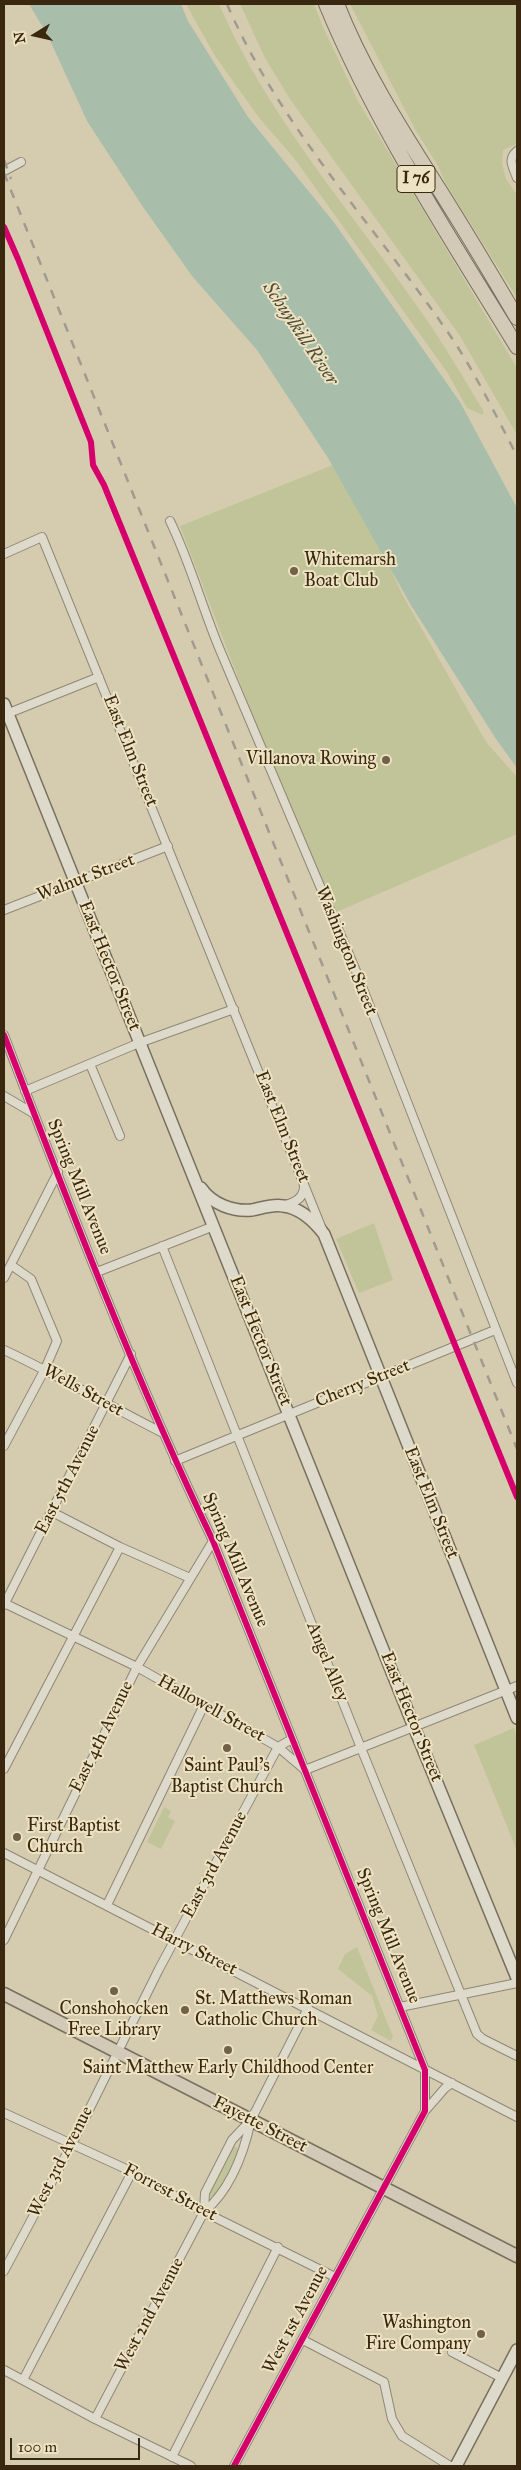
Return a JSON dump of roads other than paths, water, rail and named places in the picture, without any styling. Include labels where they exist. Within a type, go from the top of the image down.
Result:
[{"type":"highway","name":"I 76","points":[[326,4],[357,75],[381,119],[517,347]]},
{"type":"highway","name":"I 76","points":[[337,4],[356,47],[389,109],[517,318]]},
{"type":"main road","name":"East Hector Street","points":[[5,711],[517,1978]]},
{"type":"main road","points":[[189,1167],[209,1197],[223,1206],[236,1210]]},
{"type":"main road","points":[[214,1226],[222,1214],[236,1210],[284,1206],[303,1213],[324,1234]]},
{"type":"main road","name":"East Elm Street","points":[[324,1234],[380,1377],[512,1688],[517,1718]]},
{"type":"main road","name":"Fayette Street","points":[[4,1994],[517,2256]]},
{"type":"main road","points":[[456,2466],[517,2350]]},
{"type":"street","points":[[517,151],[510,160],[517,178]]},
{"type":"street","points":[[4,170],[21,162]]},
{"type":"street","name":"Washington Street","points":[[170,521],[181,544],[198,597],[356,971],[517,1383]]},
{"type":"street","name":"East Elm Street","points":[[4,554],[42,537],[324,1234]]},
{"type":"street","points":[[5,711],[100,677]]},
{"type":"street","name":"Walnut Street","points":[[4,910],[168,846]]},
{"type":"street","points":[[25,1090],[139,1042],[234,1009]]},
{"type":"street","name":"Spring Mill Avenue","points":[[4,1035],[97,1272],[175,1461],[213,1541],[425,2070]]},
{"type":"street","points":[[90,1064],[120,1136]]},
{"type":"street","points":[[4,1106],[6,1097],[33,1113]]},
{"type":"street","points":[[4,1278],[58,1172]]},
{"type":"street","points":[[284,1206],[297,1200],[303,1194],[304,1187],[301,1176]]},
{"type":"street","points":[[97,1272],[214,1226]]},
{"type":"street","name":"Angel Alley","points":[[162,1246],[361,1748],[463,1994],[477,2034],[517,2056]]},
{"type":"street","points":[[4,1446],[45,1369],[57,1341],[31,1279],[11,1265]]},
{"type":"street","name":"Cherry Street","points":[[175,1461],[495,1330]]},
{"type":"street","name":"Wells Street","points":[[4,1350],[45,1369],[107,1405],[163,1433]]},
{"type":"street","name":"East 5th Avenue","points":[[4,1604],[107,1405],[131,1354]]},
{"type":"street","points":[[52,1512],[120,1547],[190,1578]]},
{"type":"street","name":"East 4th Avenue","points":[[4,1940],[137,1667],[213,1541]]},
{"type":"street","points":[[4,1769],[120,1547]]},
{"type":"street","name":"Hallowell Street","points":[[4,1604],[137,1667],[278,1747],[305,1770]]},
{"type":"street","points":[[305,1770],[512,1688]]},
{"type":"street","points":[[107,1905],[204,1705]]},
{"type":"street","points":[[278,1747],[292,1739]]},
{"type":"street","name":"East 3rd Avenue","points":[[116,2051],[278,1747]]},
{"type":"street","name":"Harry Street","points":[[4,1853],[175,1939],[517,2117]]},
{"type":"street","points":[[400,2007],[517,1983]]},
{"type":"street","points":[[251,2120],[308,2008]]},
{"type":"street","name":"West 3rd Avenue","points":[[4,2271],[72,2144],[116,2051]]},
{"type":"street","points":[[425,2070],[426,2111]]},
{"type":"street","name":"West 1st Avenue","points":[[234,2466],[303,2340],[383,2186],[426,2111],[444,2088],[452,2083]]},
{"type":"street","name":"Forrest Street","points":[[4,2113],[132,2172],[204,2212],[278,2247],[335,2277]]},
{"type":"street","name":"West 2nd Avenue","points":[[204,2212],[206,2193],[232,2140],[251,2120]]},
{"type":"street","name":"West 2nd Avenue","points":[[95,2419],[204,2212],[218,2200],[226,2185],[244,2148],[251,2120]]},
{"type":"street","points":[[23,2380],[132,2172]]},
{"type":"street","points":[[172,2457],[278,2247]]},
{"type":"street","points":[[303,2340],[384,2382],[392,2419],[402,2436],[450,2466]]},
{"type":"street","points":[[452,2352],[502,2378]]},
{"type":"street","points":[[4,2370],[95,2419],[191,2466]]},
{"type":"water","name":"Schuylkill River","points":[[29,4],[181,4],[188,21],[248,117],[333,221],[460,402],[517,508],[517,768],[496,739],[412,607],[328,458],[257,350],[192,276],[143,207],[87,121],[48,36]]},
{"type":"railway","points":[[227,4],[248,48],[300,132],[457,346],[484,392],[517,456]]},
{"type":"railway","points":[[4,160],[11,179]]},
{"type":"railway","points":[[4,173],[517,1449]]},
{"type":"place","name":"Whitemarsh Boat Club","points":[[294,571]]},
{"type":"place","name":"Villanova Rowing","points":[[386,760]]},
{"type":"place","name":"Saint Paul's Baptist Church","points":[[227,1748]]},
{"type":"place","name":"First Baptist Church","points":[[17,1837]]},
{"type":"place","name":"Conshohocken Free Library","points":[[114,1991]]},
{"type":"place","name":"St. Matthews Roman Catholic Church","points":[[185,2010]]},
{"type":"place","name":"Saint Matthew Early Childhood Center","points":[[228,2050]]},
{"type":"place","name":"Washington Fire Company","points":[[481,2334]]}]
